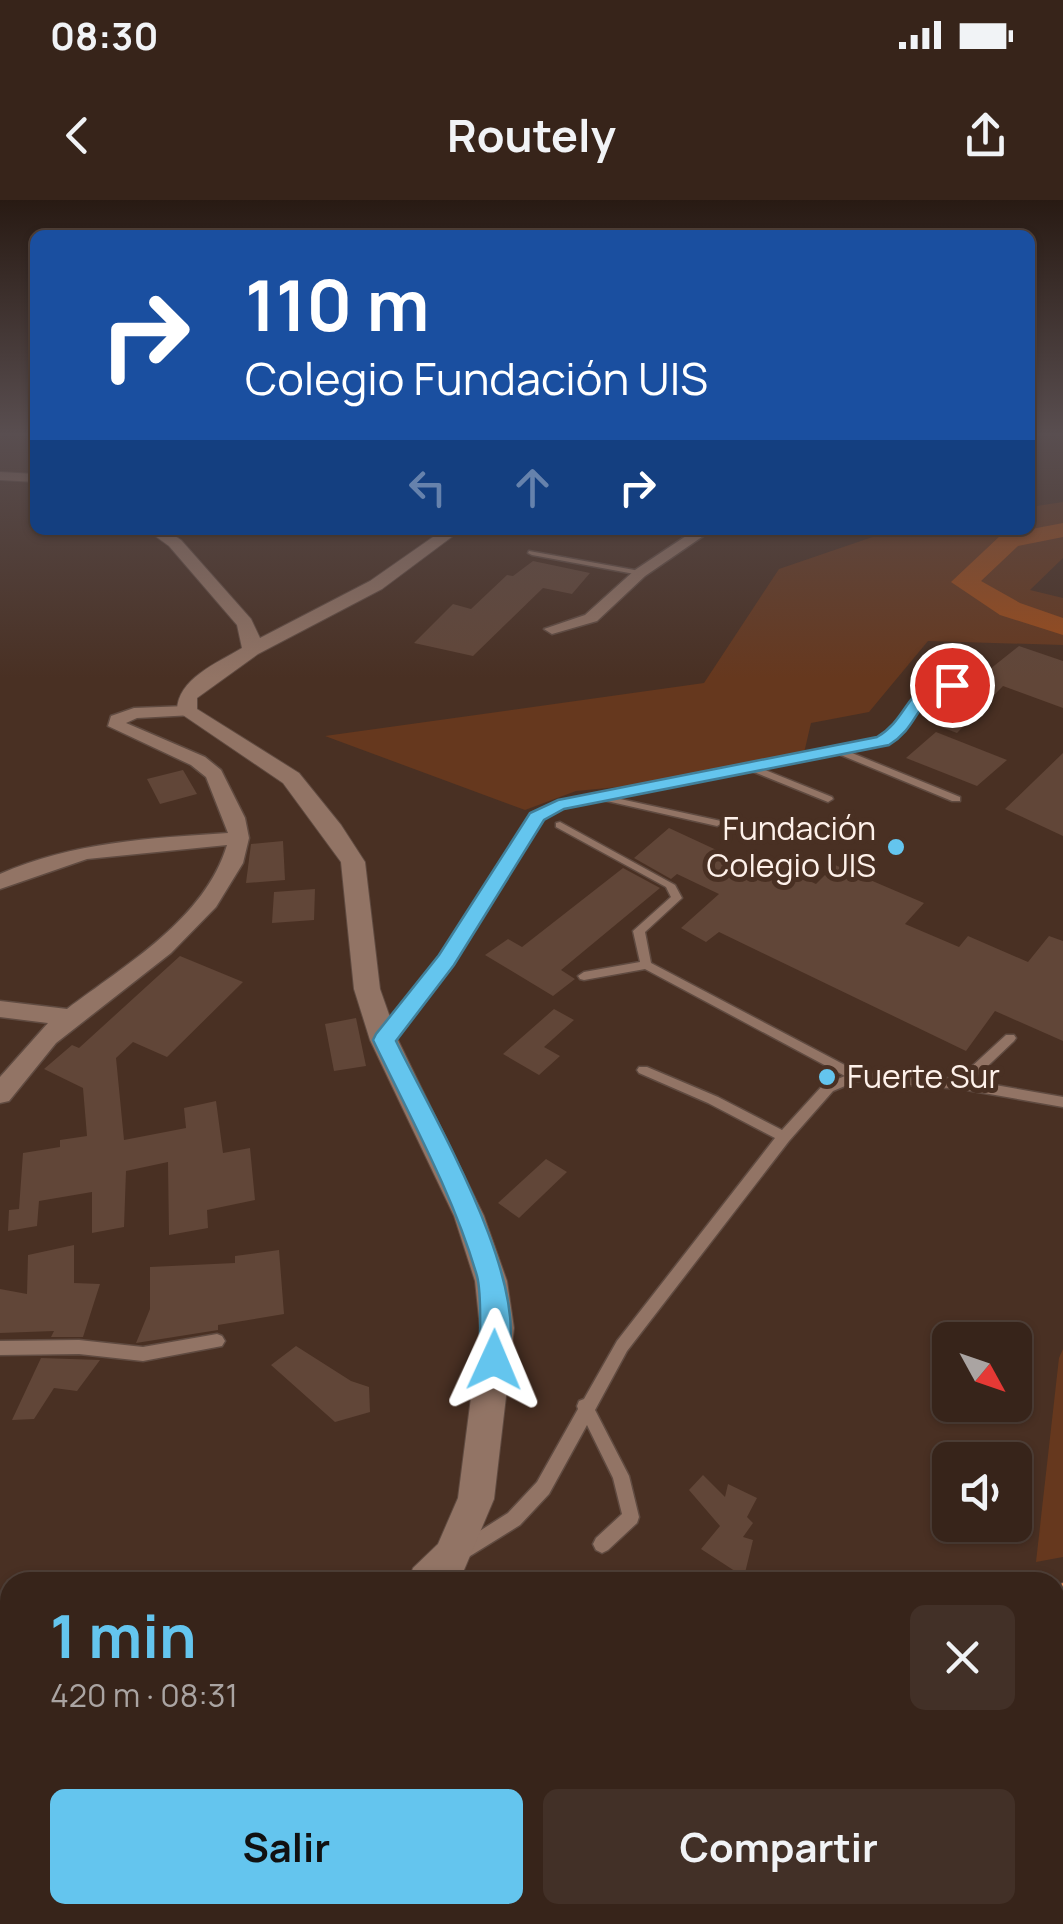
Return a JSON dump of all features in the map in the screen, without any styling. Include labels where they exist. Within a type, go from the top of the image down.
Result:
[{"type":"street","points":[[163,535],[245,623],[251,636],[251,650]]},
{"type":"street","points":[[187,710],[188,697],[200,683],[251,650],[376,585],[446,535]]},
{"type":"street","points":[[552,629],[591,618],[640,573],[698,535]]},
{"type":"street","points":[[0,1094],[38,1047],[163,948],[208,902],[232,863],[239,838],[214,774],[198,761],[117,726],[117,720],[134,713],[187,710],[291,778],[353,862],[367,989],[384,1040],[469,1216],[492,1281],[497,1328],[476,1500],[451,1557],[436,1572]]},
{"type":"street","points":[[0,882],[40,864],[104,848],[239,838]]},
{"type":"street","points":[[0,1009],[73,1018]]},
{"type":"lane","points":[[532,553],[640,573]]},
{"type":"lane","points":[[384,1040],[447,960],[537,817],[558,805],[882,741],[895,734],[924,692],[935,685],[952,685]]},
{"type":"lane","points":[[837,750],[956,799]]},
{"type":"lane","points":[[750,767],[828,800]]},
{"type":"lane","points":[[595,797],[717,823]]},
{"type":"lane","points":[[560,825],[670,885],[677,898],[640,931],[646,965]]},
{"type":"lane","points":[[584,976],[646,965],[856,1076],[961,1084],[1063,1102]]},
{"type":"lane","points":[[961,1084],[1010,1038]]},
{"type":"lane","points":[[644,1070],[784,1137]]},
{"type":"lane","points":[[451,1557],[480,1544],[514,1519],[543,1488],[585,1406],[622,1346],[784,1137],[828,1088],[856,1076]]},
{"type":"lane","points":[[0,1348],[78,1347],[143,1354],[217,1341]]},
{"type":"lane","points":[[585,1406],[621,1476],[631,1516],[602,1544]]},
{"type":"shaded area","points":[[1035,516],[1063,516],[1063,558],[1030,590],[1063,598],[1063,645],[928,641],[869,712],[811,723],[804,753],[639,785],[576,791],[525,810],[325,736],[704,683],[779,569],[878,535],[1035,535]]},
{"type":"shaded area","points":[[1063,1349],[1063,1557],[1036,1562],[1059,1358]]},
{"type":"building","points":[[533,561],[590,573],[572,594],[543,588],[473,656],[414,643],[453,604],[471,609],[507,575],[513,576]]},
{"type":"building","points":[[1019,646],[1063,661],[1063,708],[1003,686],[957,733],[936,725],[983,679],[980,677]]},
{"type":"building","points":[[936,732],[1007,760],[977,786],[906,758]]},
{"type":"building","points":[[1063,753],[1063,836],[1005,809]]},
{"type":"building","points":[[183,770],[197,794],[160,804],[147,779]]},
{"type":"building","points":[[669,828],[751,866],[760,858],[816,884],[835,865],[924,903],[905,924],[959,947],[968,936],[1028,962],[1049,936],[1063,941],[1063,1041],[995,1011],[966,1051],[719,932],[706,942],[681,928],[719,894],[677,874],[671,879],[634,858]]},
{"type":"building","points":[[283,841],[285,880],[246,883],[251,844]]},
{"type":"building","points":[[623,868],[660,888],[561,970],[575,979],[553,996],[485,955],[508,939],[522,947]]},
{"type":"building","points":[[315,889],[314,920],[272,923],[274,892]]},
{"type":"building","points":[[180,956],[243,982],[167,1057],[133,1042],[116,1058],[124,1140],[186,1128],[184,1108],[216,1101],[223,1153],[250,1148],[255,1200],[207,1210],[208,1228],[169,1235],[168,1162],[126,1171],[124,1227],[92,1233],[92,1192],[39,1201],[37,1226],[8,1231],[9,1210],[19,1209],[23,1153],[60,1147],[60,1140],[87,1136],[83,1088],[44,1069],[72,1045],[79,1048]]},
{"type":"building","points":[[554,1009],[574,1020],[544,1047],[560,1056],[539,1075],[503,1054]]},
{"type":"building","points":[[356,1018],[366,1066],[334,1071],[325,1024]]},
{"type":"building","points":[[546,1159],[567,1172],[519,1218],[498,1203]]},
{"type":"building","points":[[74,1245],[74,1283],[100,1284],[83,1337],[51,1337],[54,1331],[0,1333],[0,1289],[27,1294],[28,1255]]},
{"type":"building","points":[[279,1250],[284,1314],[218,1325],[218,1330],[136,1343],[150,1309],[150,1267],[235,1263],[235,1256]]},
{"type":"building","points":[[296,1346],[351,1381],[369,1387],[370,1412],[335,1422],[271,1365]]},
{"type":"building","points":[[41,1358],[100,1360],[77,1391],[54,1388],[34,1419],[12,1420]]},
{"type":"building","points":[[703,1475],[725,1497],[728,1484],[757,1498],[747,1517],[753,1523],[743,1537],[753,1540],[745,1572],[736,1572],[701,1549],[720,1526],[689,1490]]},
{"type":"waterway","points":[[1063,530],[1010,540],[964,582],[1010,609],[1063,627]]},
{"type":"place","name":"Fundación Colegio UIS","points":[[896,847]]},
{"type":"place","name":"Fuerte Sur","points":[[827,1077]]},
{"type":"route","points":[[494,1360],[497,1328],[492,1281],[469,1216],[384,1040],[447,960],[537,817],[558,805],[882,741],[895,734],[924,692],[935,685],[952,685]]}]
